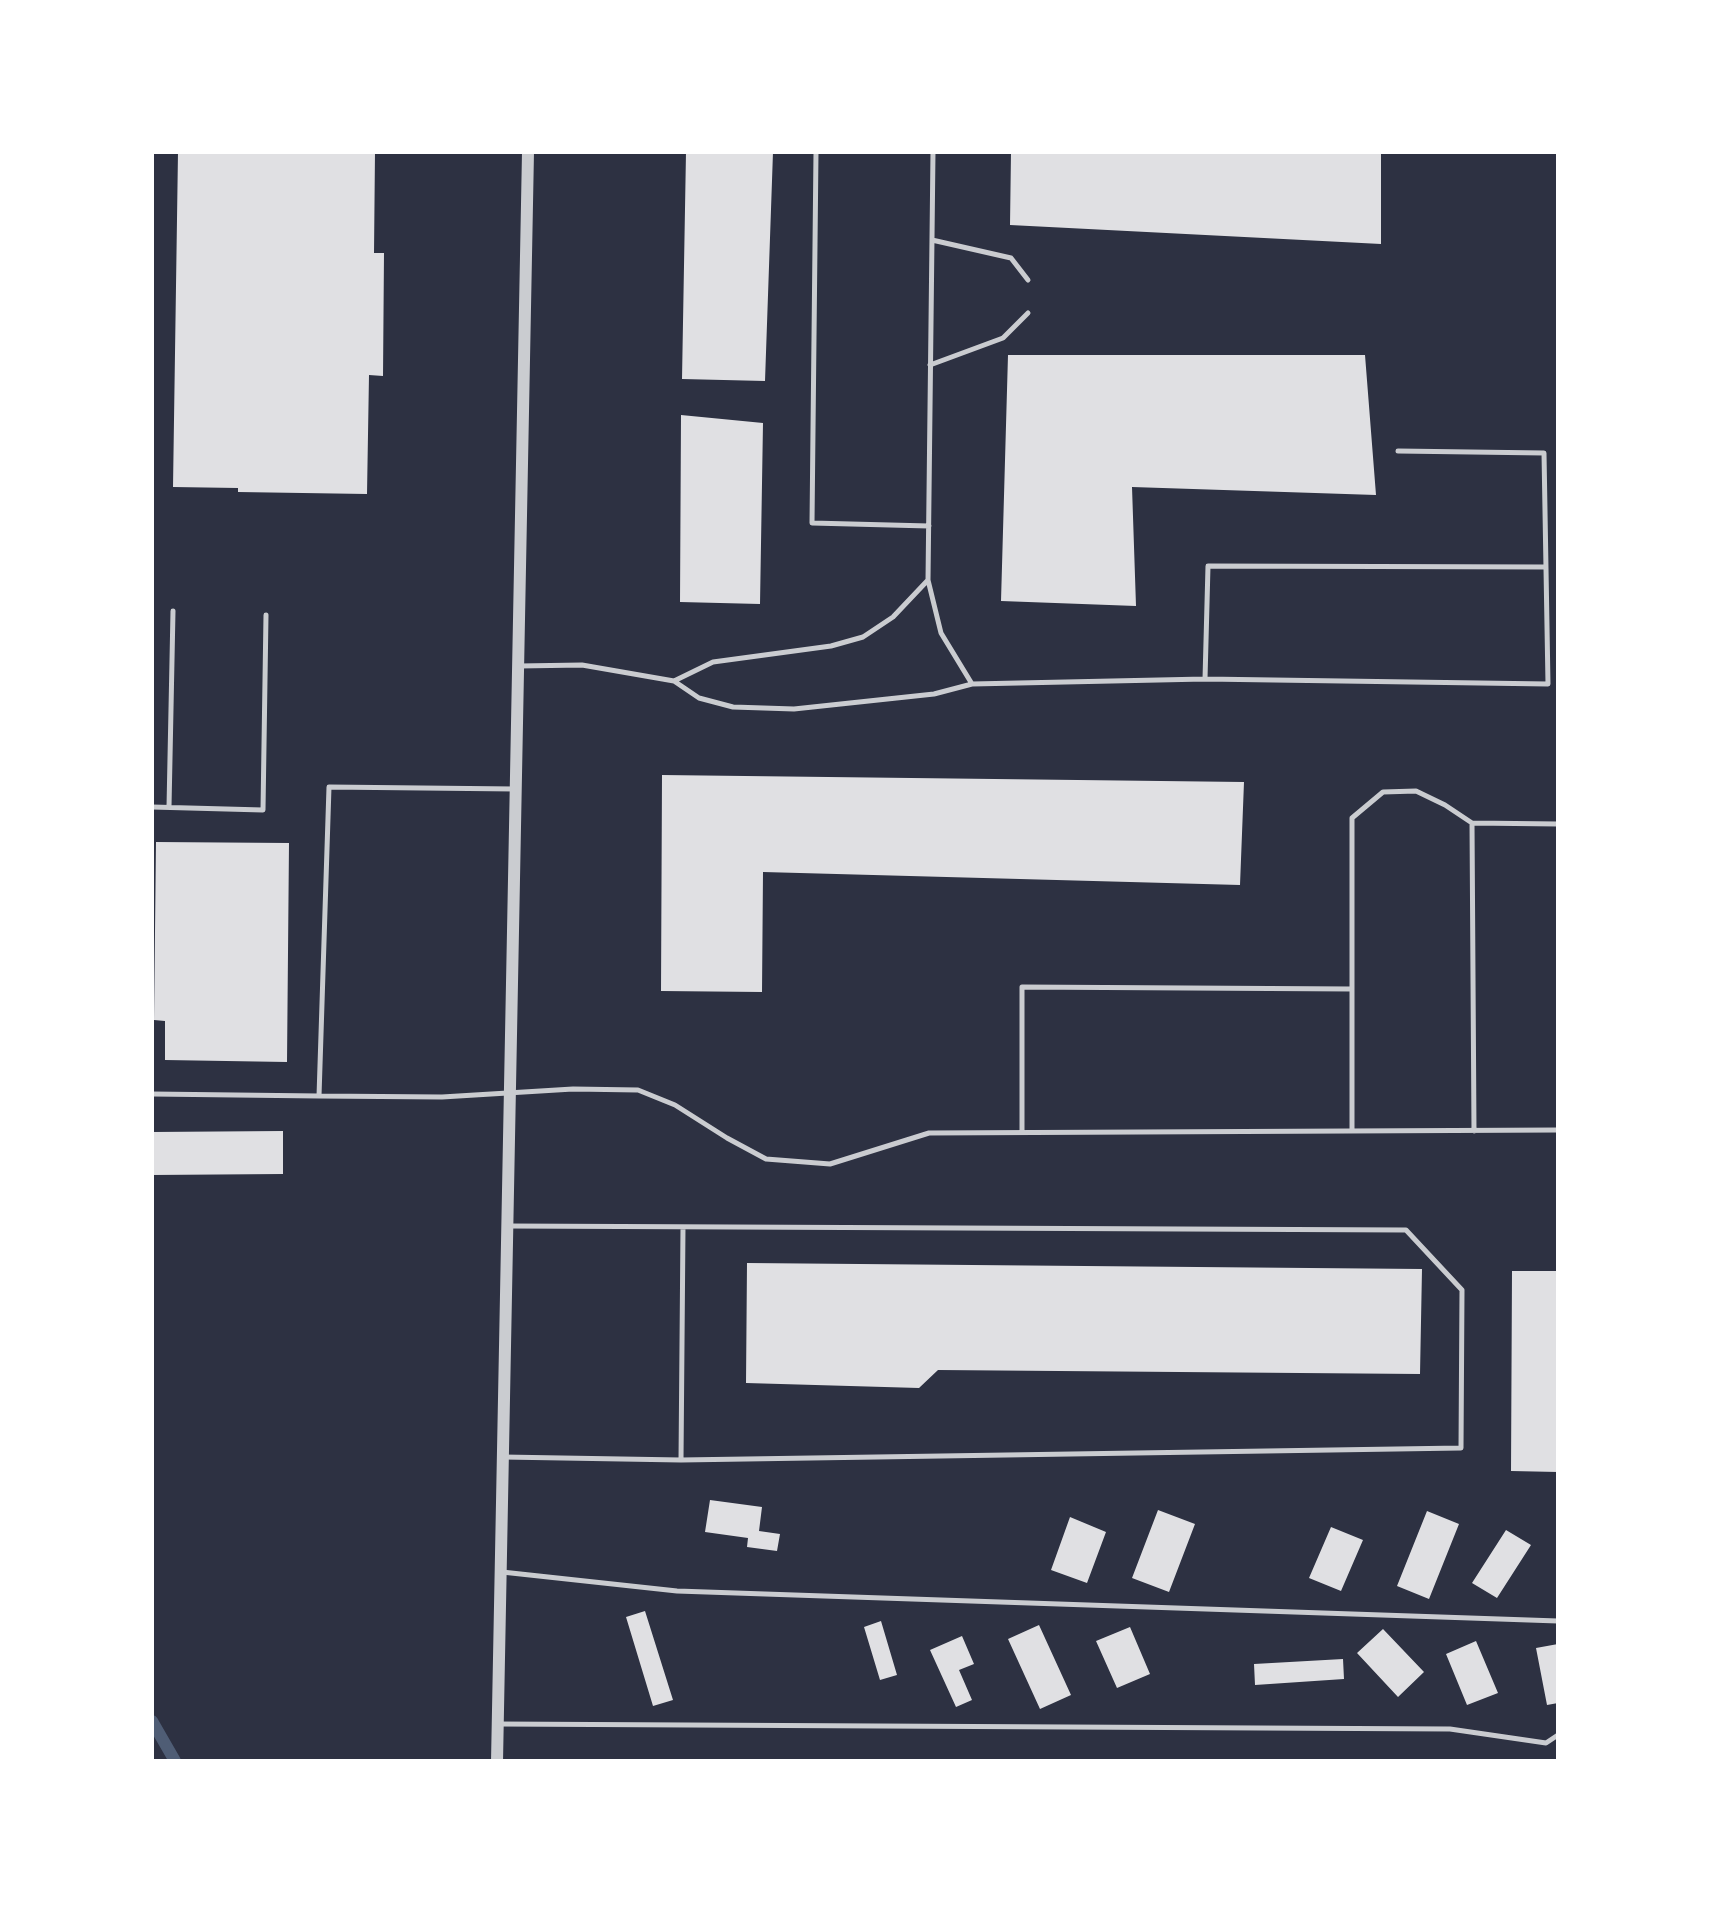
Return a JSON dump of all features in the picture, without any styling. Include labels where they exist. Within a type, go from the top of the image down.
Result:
[{"type":"street","points":[[497,1761],[528,152]]},
{"type":"lane","points":[[816,152],[811,523],[929,526]]},
{"type":"lane","points":[[933,152],[928,580],[942,633],[972,684]]},
{"type":"lane","points":[[932,240],[1011,258],[1028,280]]},
{"type":"lane","points":[[930,365],[1003,338],[1028,313]]},
{"type":"lane","points":[[518,666],[582,665],[674,681],[699,698],[733,707],[794,709],[934,694],[972,684],[1205,679],[1548,684],[1544,453],[1398,450]]},
{"type":"lane","points":[[1205,679],[1208,566],[1546,567]]},
{"type":"lane","points":[[674,681],[713,662],[831,646],[863,637],[893,617],[928,580]]},
{"type":"lane","points":[[169,807],[173,611]]},
{"type":"lane","points":[[152,807],[263,810],[266,615]]},
{"type":"lane","points":[[319,1096],[329,787],[516,789]]},
{"type":"lane","points":[[1352,1131],[1352,818],[1383,792],[1416,791],[1445,805],[1472,823],[1558,824]]},
{"type":"lane","points":[[1472,823],[1474,1131]]},
{"type":"lane","points":[[1023,1132],[1022,987],[1352,989]]},
{"type":"lane","points":[[152,1094],[442,1097],[573,1088],[638,1090],[675,1105],[766,1159],[830,1164],[929,1133],[1558,1130]]},
{"type":"lane","points":[[503,1457],[681,1460],[1461,1448],[1462,1290],[1406,1230],[508,1226]]},
{"type":"lane","points":[[681,1460],[683,1227]]},
{"type":"lane","points":[[501,1572],[677,1591],[1558,1621]]},
{"type":"lane","points":[[498,1727],[1450,1729],[1546,1743],[1558,1735]]},
{"type":"building","points":[[178,152],[375,152],[374,253],[384,253],[383,376],[369,375],[367,494],[238,492],[238,488],[173,487]]},
{"type":"building","points":[[686,152],[773,152],[765,381],[682,379]]},
{"type":"building","points":[[1011,152],[1381,152],[1381,244],[1010,225]]},
{"type":"building","points":[[1008,355],[1365,355],[1376,495],[1132,487],[1136,606],[1001,601]]},
{"type":"building","points":[[681,415],[763,423],[760,604],[680,602]]},
{"type":"building","points":[[662,775],[1244,782],[1240,885],[763,872],[762,992],[661,991]]},
{"type":"building","points":[[156,842],[289,843],[287,1062],[165,1060],[165,1021],[154,1020]]},
{"type":"building","points":[[283,1131],[283,1174],[152,1175],[152,1132]]},
{"type":"building","points":[[747,1263],[1422,1269],[1420,1374],[938,1370],[919,1388],[746,1383]]},
{"type":"building","points":[[1512,1271],[1558,1271],[1558,1472],[1511,1471]]},
{"type":"building","points":[[710,1500],[762,1507],[759,1531],[780,1534],[777,1551],[747,1547],[748,1538],[705,1532]]},
{"type":"building","points":[[1158,1510],[1195,1524],[1169,1592],[1132,1578]]},
{"type":"building","points":[[1427,1511],[1459,1524],[1429,1599],[1397,1586]]},
{"type":"building","points":[[1070,1517],[1106,1532],[1087,1583],[1051,1570]]},
{"type":"building","points":[[1331,1527],[1363,1540],[1341,1591],[1309,1578]]},
{"type":"building","points":[[1506,1530],[1531,1545],[1497,1598],[1472,1583]]},
{"type":"building","points":[[645,1611],[673,1700],[653,1706],[626,1617]]},
{"type":"building","points":[[881,1621],[897,1675],[880,1680],[864,1627]]},
{"type":"building","points":[[1039,1625],[1071,1695],[1040,1709],[1008,1639]]},
{"type":"building","points":[[1130,1627],[1150,1674],[1117,1688],[1096,1641]]},
{"type":"building","points":[[1383,1629],[1424,1672],[1398,1697],[1357,1653]]},
{"type":"building","points":[[962,1636],[974,1664],[959,1670],[972,1700],[956,1707],[930,1650]]},
{"type":"building","points":[[1476,1641],[1498,1693],[1467,1705],[1446,1654]]},
{"type":"building","points":[[1558,1644],[1558,1703],[1547,1705],[1536,1648]]},
{"type":"building","points":[[1343,1659],[1344,1679],[1255,1685],[1254,1664]]},
{"type":"waterway","points":[[152,1721],[175,1761]]}]
